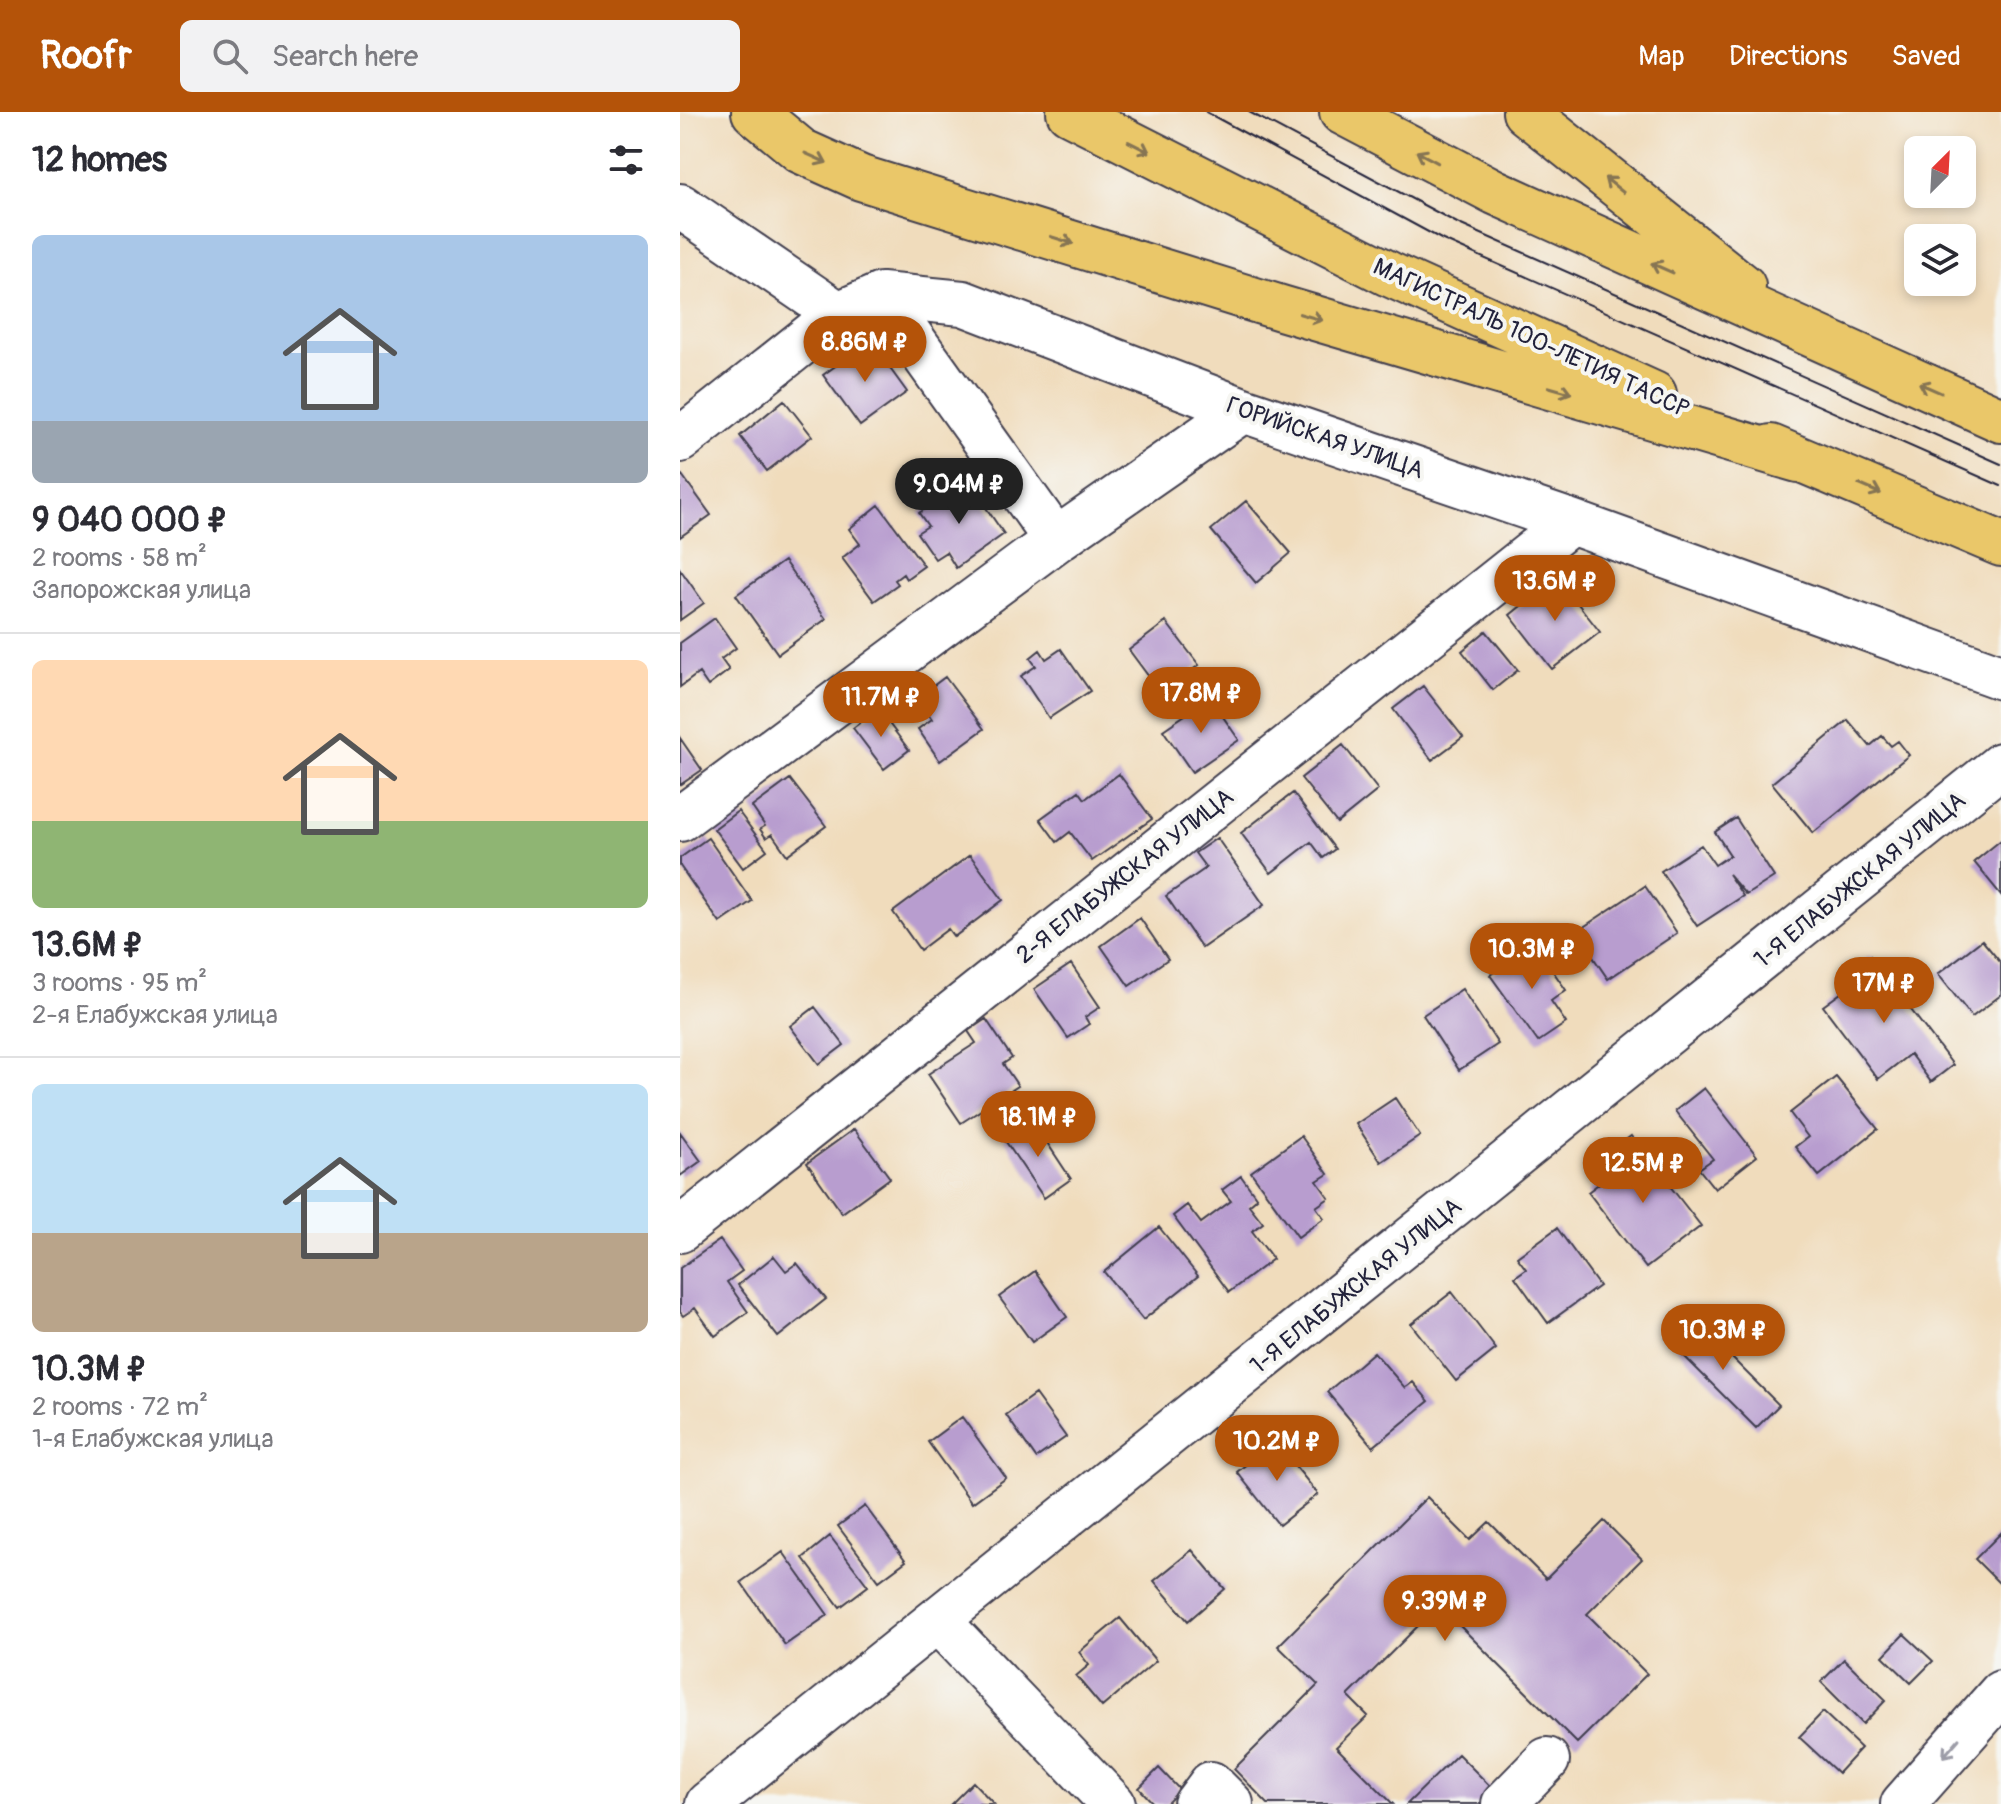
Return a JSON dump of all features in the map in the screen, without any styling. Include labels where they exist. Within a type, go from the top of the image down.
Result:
[{"type":"main road","points":[[754,112],[801,151],[861,178],[1281,308],[1798,460]]},
{"type":"main road","name":"МАГИСТРАЛЬ 100-ЛЕТИЯ ТАССР","points":[[1069,112],[1389,274],[1798,460],[2001,544]]},
{"type":"main road","points":[[1342,112],[1495,192],[2001,420]]},
{"type":"main road","points":[[1525,112],[1664,226],[1809,335]]},
{"type":"street","points":[[680,206],[838,314]]},
{"type":"street","points":[[881,295],[1056,540]]},
{"type":"street","name":"ГОРИЙСКАЯ УЛИЦА","points":[[680,440],[838,314],[881,295],[963,303],[1243,410],[1571,522],[2001,677]]},
{"type":"street","points":[[680,819],[1056,540],[1243,410]]},
{"type":"street","name":"2-Я ЕЛАБУЖСКАЯ УЛИЦА","points":[[680,1230],[1571,522]]},
{"type":"street","name":"1-Я ЕЛАБУЖСКАЯ УЛИЦА","points":[[708,1804],[939,1622],[2001,765]]},
{"type":"street","points":[[939,1622],[1113,1804]]},
{"type":"street","points":[[1903,1804],[2001,1693]]},
{"type":"street","points":[[1504,1804],[1547,1760]]},
{"type":"street","points":[[1196,1804],[1211,1784],[1231,1804]]},
{"type":"building","points":[[870,341],[907,392],[860,426],[823,375]]},
{"type":"building","points":[[784,400],[812,436],[767,471],[740,436]]},
{"type":"building","points":[[682,475],[711,515],[680,537],[680,477]]},
{"type":"building","points":[[967,480],[1004,534],[956,568],[946,552],[935,559],[917,533],[928,526],[919,513]]},
{"type":"building","points":[[1246,501],[1291,553],[1256,583],[1211,530]]},
{"type":"building","points":[[879,505],[924,566],[906,579],[903,574],[895,580],[898,584],[874,601],[842,558],[860,544],[849,529]]},
{"type":"building","points":[[784,561],[826,619],[778,654],[736,595]]},
{"type":"building","points":[[680,569],[704,603],[680,620]]},
{"type":"building","points":[[1557,577],[1600,632],[1552,669],[1510,615]]},
{"type":"building","points":[[715,618],[736,648],[721,659],[729,670],[708,686],[699,673],[680,687],[680,643]]},
{"type":"building","points":[[1166,622],[1199,665],[1161,693],[1129,650]]},
{"type":"building","points":[[1486,631],[1518,670],[1493,690],[1462,651]]},
{"type":"building","points":[[1061,649],[1090,691],[1049,718],[1021,676],[1036,666],[1030,658],[1040,650],[1046,659]]},
{"type":"building","points":[[945,677],[984,729],[940,761],[918,729],[932,719],[917,698]]},
{"type":"building","points":[[1423,686],[1463,737],[1432,760],[1393,709]]},
{"type":"building","points":[[1210,698],[1239,740],[1192,772],[1163,730]]},
{"type":"building","points":[[878,709],[909,750],[884,769],[853,728]]},
{"type":"building","points":[[1848,720],[1870,746],[1882,736],[1891,746],[1898,741],[1909,755],[1813,833],[1772,783]]},
{"type":"building","points":[[680,738],[702,770],[680,785]]},
{"type":"building","points":[[1343,745],[1378,790],[1337,823],[1301,778]]},
{"type":"building","points":[[1119,774],[1152,819],[1092,861],[1070,832],[1057,842],[1040,819],[1079,791],[1085,799]]},
{"type":"building","points":[[790,779],[826,826],[787,855],[772,834],[766,838],[760,829],[765,826],[752,807]]},
{"type":"building","points":[[1293,793],[1335,849],[1323,858],[1311,842],[1271,873],[1241,833]]},
{"type":"building","points":[[738,811],[767,850],[743,868],[714,829]]},
{"type":"building","points":[[1736,818],[1774,877],[1746,895],[1728,874],[1743,896],[1697,926],[1661,871],[1701,845],[1715,865],[1730,855],[1715,832]]},
{"type":"building","points":[[708,838],[752,901],[720,923],[680,866],[680,858]]},
{"type":"building","points":[[1217,838],[1264,905],[1202,948],[1166,896],[1206,868],[1195,853]]},
{"type":"building","points":[[2001,840],[2001,895],[1974,862]]},
{"type":"building","points":[[970,855],[1003,900],[954,937],[948,929],[920,950],[893,912]]},
{"type":"building","points":[[1645,886],[1677,933],[1608,979],[1576,932]]},
{"type":"building","points":[[1140,918],[1168,959],[1129,986],[1101,946]]},
{"type":"building","points":[[1982,940],[2001,963],[2001,995],[1972,1017],[1938,974]]},
{"type":"building","points":[[1534,944],[1566,990],[1551,1001],[1566,1023],[1538,1042],[1490,975]]},
{"type":"building","points":[[1870,956],[1953,1065],[1931,1082],[1910,1054],[1878,1079],[1823,1006],[1856,982],[1849,972]]},
{"type":"building","points":[[1071,964],[1100,1007],[1085,1017],[1089,1024],[1068,1038],[1034,989]]},
{"type":"building","points":[[1462,989],[1498,1044],[1459,1070],[1423,1015]]},
{"type":"building","points":[[815,1007],[844,1045],[819,1064],[790,1026]]},
{"type":"building","points":[[986,1019],[1012,1058],[1003,1064],[1018,1086],[961,1123],[928,1074],[976,1043],[968,1031]]},
{"type":"building","points":[[1836,1077],[1878,1129],[1819,1176],[1795,1147],[1808,1137],[1790,1113]]},
{"type":"building","points":[[1704,1088],[1757,1156],[1715,1189],[1699,1169],[1713,1159],[1675,1111]]},
{"type":"building","points":[[1395,1098],[1420,1136],[1381,1162],[1356,1124]]},
{"type":"building","points":[[1032,1120],[1071,1179],[1044,1198],[1004,1139]]},
{"type":"building","points":[[854,1129],[890,1178],[842,1213],[807,1163]]},
{"type":"building","points":[[680,1132],[701,1161],[680,1176]]},
{"type":"building","points":[[1301,1136],[1328,1174],[1317,1181],[1329,1198],[1316,1207],[1324,1218],[1298,1237],[1251,1172]]},
{"type":"building","points":[[1631,1136],[1701,1226],[1646,1268],[1588,1192],[1622,1166],[1611,1151]]},
{"type":"building","points":[[1241,1176],[1257,1198],[1249,1205],[1263,1223],[1252,1231],[1273,1259],[1229,1292],[1173,1216],[1187,1205],[1201,1223],[1231,1201],[1222,1190]]},
{"type":"building","points":[[1159,1227],[1198,1276],[1143,1320],[1104,1272]]},
{"type":"building","points":[[1557,1228],[1599,1286],[1548,1323],[1515,1277],[1526,1269],[1517,1257]]},
{"type":"building","points":[[720,1240],[742,1271],[727,1282],[748,1312],[715,1336],[695,1308],[683,1316],[680,1312],[680,1268]]},
{"type":"building","points":[[774,1256],[786,1271],[797,1263],[826,1299],[778,1337],[738,1285]]},
{"type":"building","points":[[1035,1271],[1067,1317],[1032,1342],[999,1297]]},
{"type":"building","points":[[1452,1292],[1496,1349],[1456,1381],[1411,1324]]},
{"type":"building","points":[[1690,1316],[1779,1405],[1756,1428],[1666,1338]]},
{"type":"building","points":[[1374,1352],[1405,1388],[1413,1382],[1429,1401],[1373,1447],[1327,1392]]},
{"type":"building","points":[[1035,1394],[1066,1437],[1036,1458],[1006,1415]]},
{"type":"building","points":[[962,1417],[1006,1478],[972,1503],[928,1442]]},
{"type":"building","points":[[1275,1441],[1318,1494],[1279,1525],[1237,1472]]},
{"type":"building","points":[[1427,1497],[1470,1540],[1489,1522],[1546,1579],[1604,1521],[1642,1559],[1587,1614],[1647,1674],[1577,1743],[1439,1605],[1348,1696],[1368,1716],[1336,1747],[1393,1804],[1268,1804],[1234,1769],[1318,1685],[1278,1646]]},
{"type":"building","points":[[865,1506],[906,1561],[879,1581],[838,1526]]},
{"type":"building","points":[[2001,1533],[2001,1585],[1975,1559]]},
{"type":"building","points":[[830,1536],[868,1586],[840,1607],[803,1558]]},
{"type":"building","points":[[1192,1550],[1225,1589],[1188,1621],[1154,1581]]},
{"type":"building","points":[[783,1552],[828,1615],[785,1645],[741,1582]]},
{"type":"building","points":[[1120,1618],[1156,1661],[1102,1707],[1076,1676],[1089,1665],[1079,1652]]},
{"type":"building","points":[[1904,1634],[1933,1661],[1911,1683],[1883,1656]]},
{"type":"building","points":[[1844,1659],[1886,1700],[1863,1724],[1821,1682]]},
{"type":"building","points":[[1823,1712],[1861,1748],[1838,1773],[1799,1737]]},
{"type":"building","points":[[1458,1754],[1500,1796],[1492,1804],[1407,1804]]},
{"type":"building","points":[[1159,1768],[1180,1790],[1166,1804],[1154,1804],[1139,1788]]},
{"type":"building","points":[[973,1782],[994,1804],[951,1804]]},
{"type":"tram line","points":[[1206,112],[1443,240],[2001,486]]},
{"type":"tram line","points":[[1249,112],[1459,224],[2001,464]]}]
